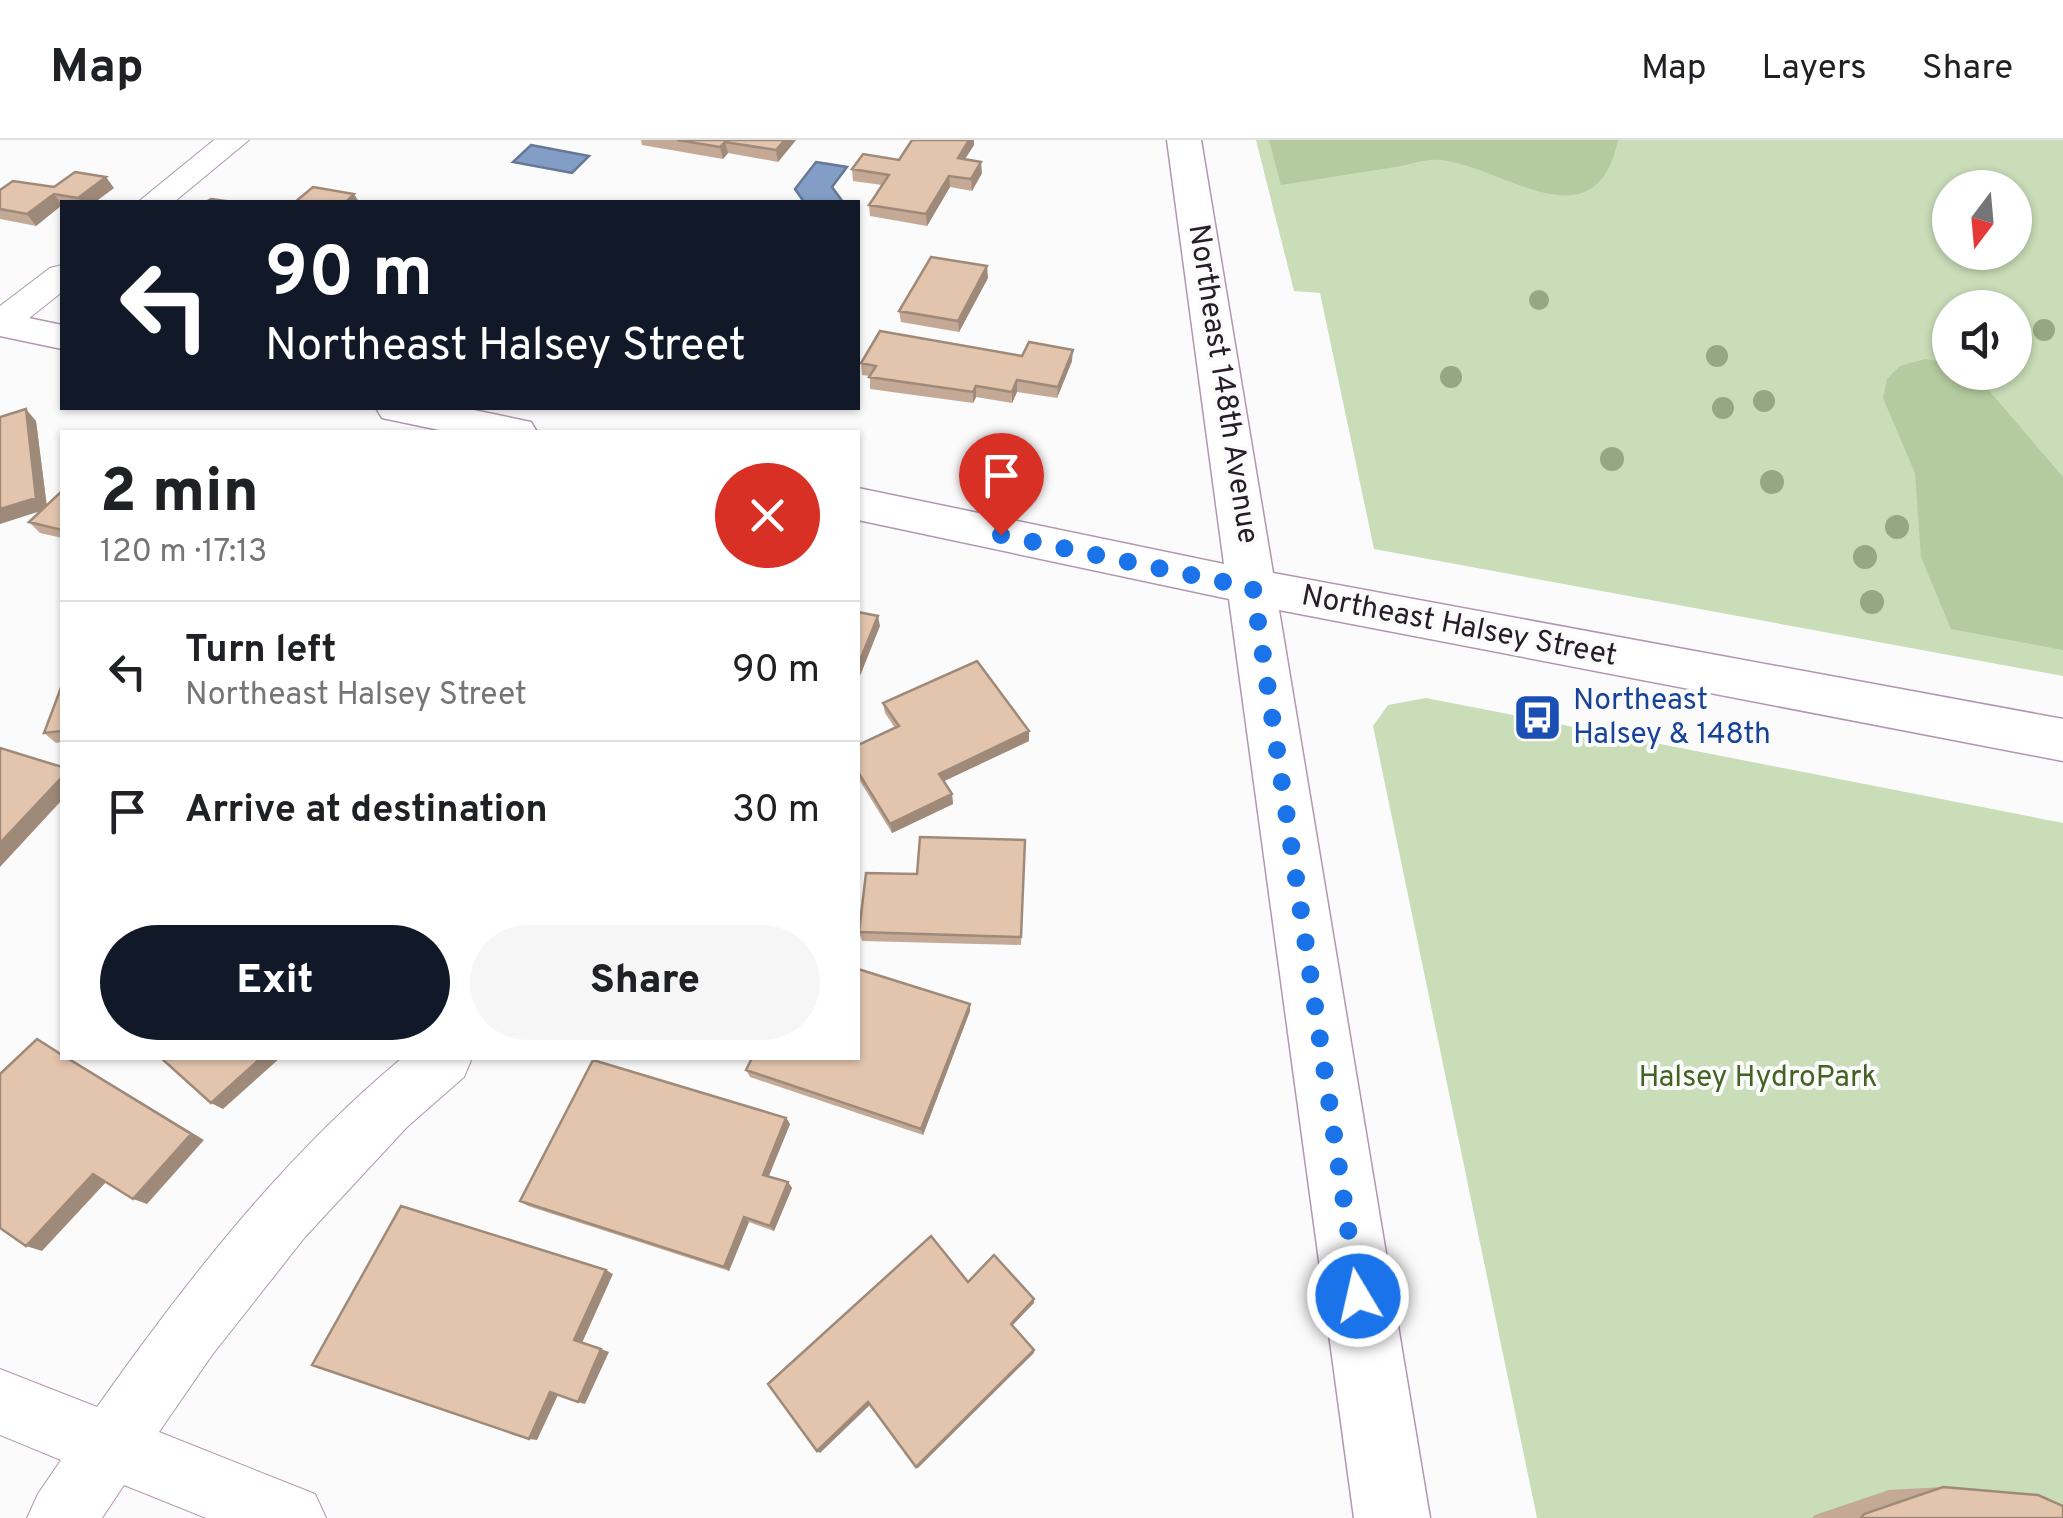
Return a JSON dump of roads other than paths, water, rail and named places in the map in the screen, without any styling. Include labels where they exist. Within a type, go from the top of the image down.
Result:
[{"type":"main road","name":"Northeast 148th Avenue","points":[[1184,140],[1392,1518]]},
{"type":"main road","points":[[0,324],[60,337]]},
{"type":"main road","points":[[407,410],[506,430]]},
{"type":"main road","name":"Northeast Halsey Street","points":[[860,504],[1253,588],[2063,740]]},
{"type":"street","points":[[157,200],[234,140]]},
{"type":"street","points":[[0,324],[60,277]]},
{"type":"street","points":[[62,1518],[214,1299],[305,1188],[410,1085],[441,1060]]},
{"type":"street","points":[[0,1402],[291,1518]]},
{"type":"water","points":[[531,145],[589,156],[572,173],[513,162]]},
{"type":"water","points":[[816,162],[847,167],[832,187],[842,200],[803,200],[795,189]]},
{"type":"place","name":"Northeast Halsey & 148th","points":[[1538,718]]},
{"type":"park label","name":"Halsey HydroPark","points":[[1758,1078]]}]
